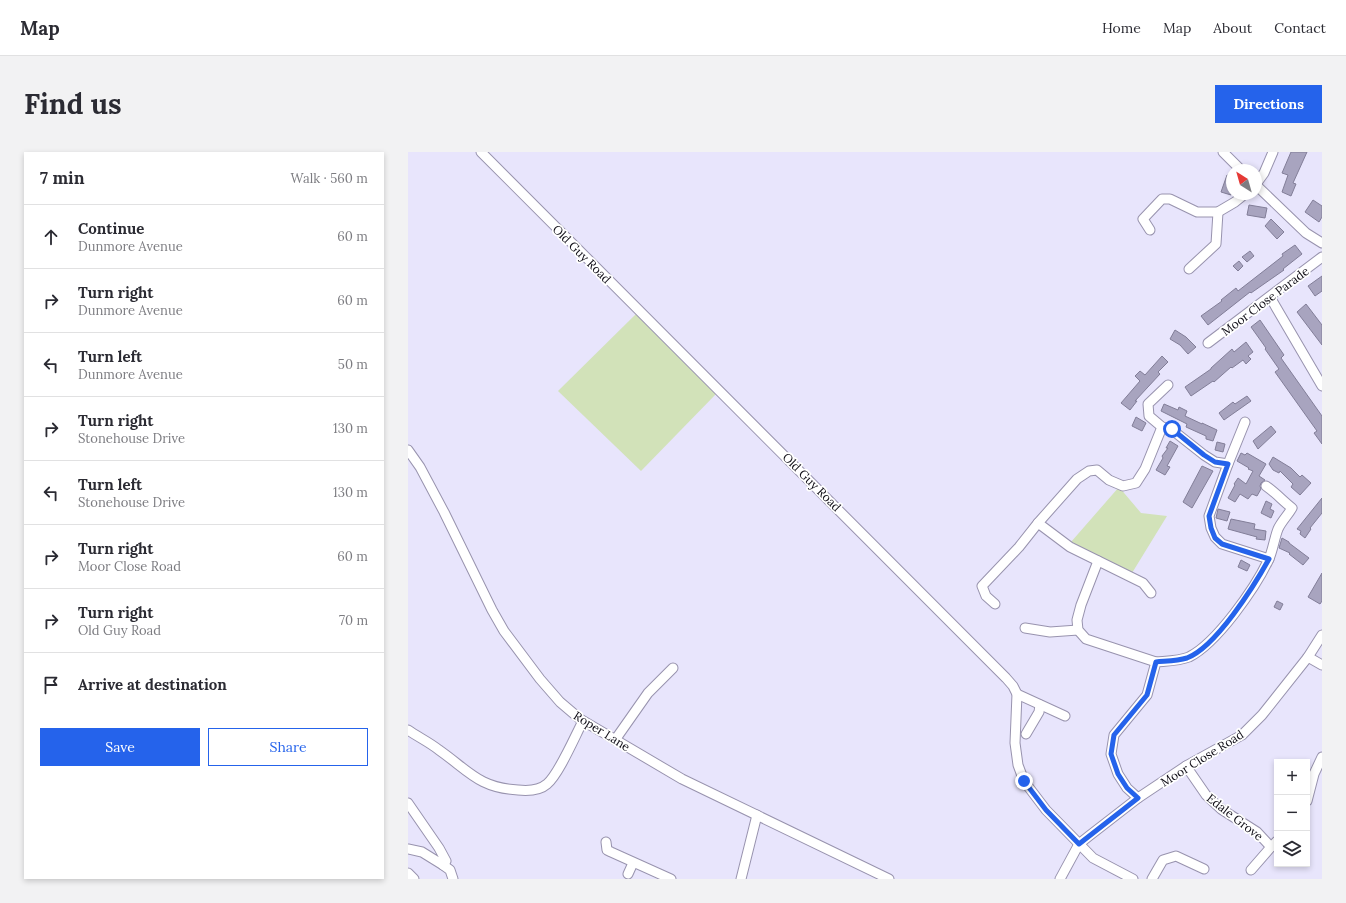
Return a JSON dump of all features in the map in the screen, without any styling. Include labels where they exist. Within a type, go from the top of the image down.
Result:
[{"type":"street","name":"Old Guy Road","points":[[481,152],[1000,672],[1013,686],[1017,694]]},
{"type":"street","points":[[1224,152],[1235,164]]},
{"type":"street","points":[[1262,176],[1273,152]]},
{"type":"street","points":[[1262,191],[1306,233],[1322,244]]},
{"type":"street","points":[[1150,230],[1139,216],[1162,199],[1170,199],[1197,212],[1218,212],[1238,200]]},
{"type":"street","points":[[1189,269],[1216,244],[1218,212]]},
{"type":"street","name":"Moor Close Parade","points":[[1208,343],[1322,257]]},
{"type":"street","points":[[1270,297],[1322,386]]},
{"type":"street","points":[[1168,386],[1148,404],[1149,416],[1162,427],[1172,429],[1215,462],[1228,464]]},
{"type":"street","points":[[1246,422],[1228,464],[1209,516],[1211,528],[1215,538],[1222,544],[1269,559]]},
{"type":"street","points":[[995,604],[986,596],[982,586],[1019,547],[1038,523],[1078,480],[1089,471],[1097,470],[1109,480],[1123,486],[1136,483],[1145,469],[1162,427]]},
{"type":"street","name":"Roper Lane","points":[[408,450],[420,467],[444,512],[492,610],[504,631],[540,679],[560,702],[583,721],[682,779],[889,879]]},
{"type":"street","points":[[1098,562],[1081,605],[1077,620],[1078,630],[1086,639],[1156,662],[1178,660],[1188,657],[1205,645],[1234,613],[1253,588],[1269,559],[1279,527],[1292,508],[1282,500],[1278,494],[1266,486]]},
{"type":"street","points":[[1038,523],[1070,547],[1143,583],[1152,593]]},
{"type":"street","points":[[1025,628],[1050,632],[1078,630]]},
{"type":"street","name":"Moor Close Road","points":[[1079,844],[1138,798],[1186,766],[1242,735],[1262,715],[1308,657],[1322,635]]},
{"type":"street","points":[[1308,657],[1322,665]]},
{"type":"street","points":[[1138,798],[1127,788],[1118,774],[1111,754],[1114,735],[1147,695],[1156,662]]},
{"type":"street","points":[[615,740],[648,693],[673,668]]},
{"type":"street","points":[[1065,716],[1017,694],[1015,743],[1018,766],[1024,781],[1046,810],[1093,858],[1133,879]]},
{"type":"street","points":[[1026,734],[1039,712],[1040,705]]},
{"type":"street","points":[[408,730],[439,750],[476,778],[487,784],[505,789],[526,791],[539,789],[547,784],[555,774],[583,721]]},
{"type":"street","points":[[1309,795],[1314,774],[1322,756]]},
{"type":"street","name":"Edale Grove","points":[[1186,766],[1206,796],[1221,809],[1274,844],[1251,870]]},
{"type":"street","points":[[408,803],[439,848],[446,861],[443,865]]},
{"type":"street","points":[[741,879],[757,815]]},
{"type":"street","points":[[606,842],[607,850],[671,879]]},
{"type":"street","points":[[1060,879],[1079,844]]},
{"type":"street","points":[[408,849],[422,852],[443,865],[451,872],[453,879]]},
{"type":"street","points":[[1152,879],[1163,860],[1176,856],[1204,869]]},
{"type":"street","points":[[628,874],[633,863]]},
{"type":"street","points":[[408,873],[414,879]]},
{"type":"green space","points":[[636,314],[716,394],[641,471],[558,391]]},
{"type":"green space","points":[[1119,487],[1141,513],[1167,516],[1132,573],[1071,542]]},
{"type":"building","points":[[1291,152],[1307,152],[1293,183],[1296,184],[1291,196],[1282,192],[1288,175],[1282,173]]},
{"type":"building","points":[[1226,178],[1226,194],[1221,192]]},
{"type":"building","points":[[1313,200],[1322,206],[1322,217],[1319,222],[1305,212]]},
{"type":"building","points":[[1249,205],[1267,208],[1265,218],[1247,215]]},
{"type":"building","points":[[1271,219],[1284,232],[1277,239],[1265,226]]},
{"type":"building","points":[[1295,245],[1302,254],[1283,269],[1284,270],[1251,293],[1250,292],[1208,325],[1201,316],[1222,301],[1221,300],[1236,288],[1238,291]]},
{"type":"building","points":[[1250,251],[1254,256],[1247,262],[1242,257]]},
{"type":"building","points":[[1239,261],[1243,266],[1238,271],[1233,266]]},
{"type":"building","points":[[1322,276],[1322,291],[1315,296],[1308,286]]},
{"type":"building","points":[[1306,304],[1322,325],[1322,345],[1297,312]]},
{"type":"building","points":[[1260,320],[1284,355],[1281,358],[1322,416],[1322,444],[1314,433],[1317,431],[1275,372],[1279,369],[1251,327]]},
{"type":"building","points":[[1175,330],[1186,337],[1196,347],[1188,354],[1180,345],[1170,339]]},
{"type":"building","points":[[1246,342],[1253,352],[1248,356],[1251,359],[1246,364],[1243,360],[1232,368],[1231,367],[1214,382],[1213,381],[1191,396],[1185,387],[1211,369],[1232,349],[1234,352]]},
{"type":"building","points":[[1162,356],[1168,362],[1158,372],[1160,374],[1135,401],[1137,401],[1130,410],[1121,403],[1140,381],[1135,376],[1140,371],[1145,375]]},
{"type":"building","points":[[1247,396],[1251,401],[1224,420],[1219,413],[1233,402],[1235,404]]},
{"type":"building","points":[[1164,404],[1178,410],[1179,407],[1187,411],[1185,416],[1217,430],[1213,441],[1206,439],[1206,436],[1186,427],[1187,424],[1161,411]]},
{"type":"building","points":[[1136,417],[1146,423],[1142,431],[1132,426]]},
{"type":"building","points":[[1271,426],[1276,432],[1258,449],[1253,441]]},
{"type":"building","points":[[1170,441],[1178,446],[1167,466],[1170,467],[1165,475],[1156,470],[1163,458],[1162,456],[1168,448],[1166,448]]},
{"type":"building","points":[[1217,442],[1225,444],[1223,452],[1215,450]]},
{"type":"building","points":[[1241,453],[1245,455],[1247,453],[1266,464],[1259,476],[1265,480],[1261,483],[1261,489],[1257,496],[1252,494],[1248,499],[1240,494],[1235,502],[1228,498],[1235,485],[1234,484],[1238,478],[1246,484],[1253,471],[1237,461]]},
{"type":"building","points":[[1273,457],[1291,468],[1300,477],[1302,475],[1311,483],[1300,495],[1291,487],[1293,484],[1280,471],[1279,473],[1273,470],[1269,464]]},
{"type":"building","points":[[1202,466],[1213,471],[1192,508],[1183,502]]},
{"type":"building","points":[[1322,498],[1322,513],[1310,528],[1311,529],[1305,538],[1300,534],[1301,531],[1297,529]]},
{"type":"building","points":[[1266,501],[1272,504],[1270,509],[1274,511],[1271,518],[1261,513]]},
{"type":"building","points":[[1218,509],[1230,512],[1227,521],[1216,518]]},
{"type":"building","points":[[1231,519],[1255,524],[1254,529],[1266,531],[1265,540],[1256,539],[1257,537],[1228,529]]},
{"type":"building","points":[[1282,538],[1309,558],[1303,565],[1289,554],[1290,553],[1279,548]]},
{"type":"building","points":[[1241,560],[1250,565],[1247,571],[1238,567]]},
{"type":"building","points":[[1322,573],[1322,601],[1320,604],[1308,597]]},
{"type":"building","points":[[1277,601],[1283,604],[1280,610],[1274,607]]},
{"type":"route","points":[[1024,781],[1046,810],[1079,844],[1138,798],[1127,788],[1118,774],[1111,754],[1114,735],[1147,695],[1156,662],[1178,660],[1188,657],[1205,645],[1234,613],[1253,588],[1269,559],[1222,544],[1215,538],[1211,528],[1209,516],[1228,464],[1215,462],[1172,429]]}]
